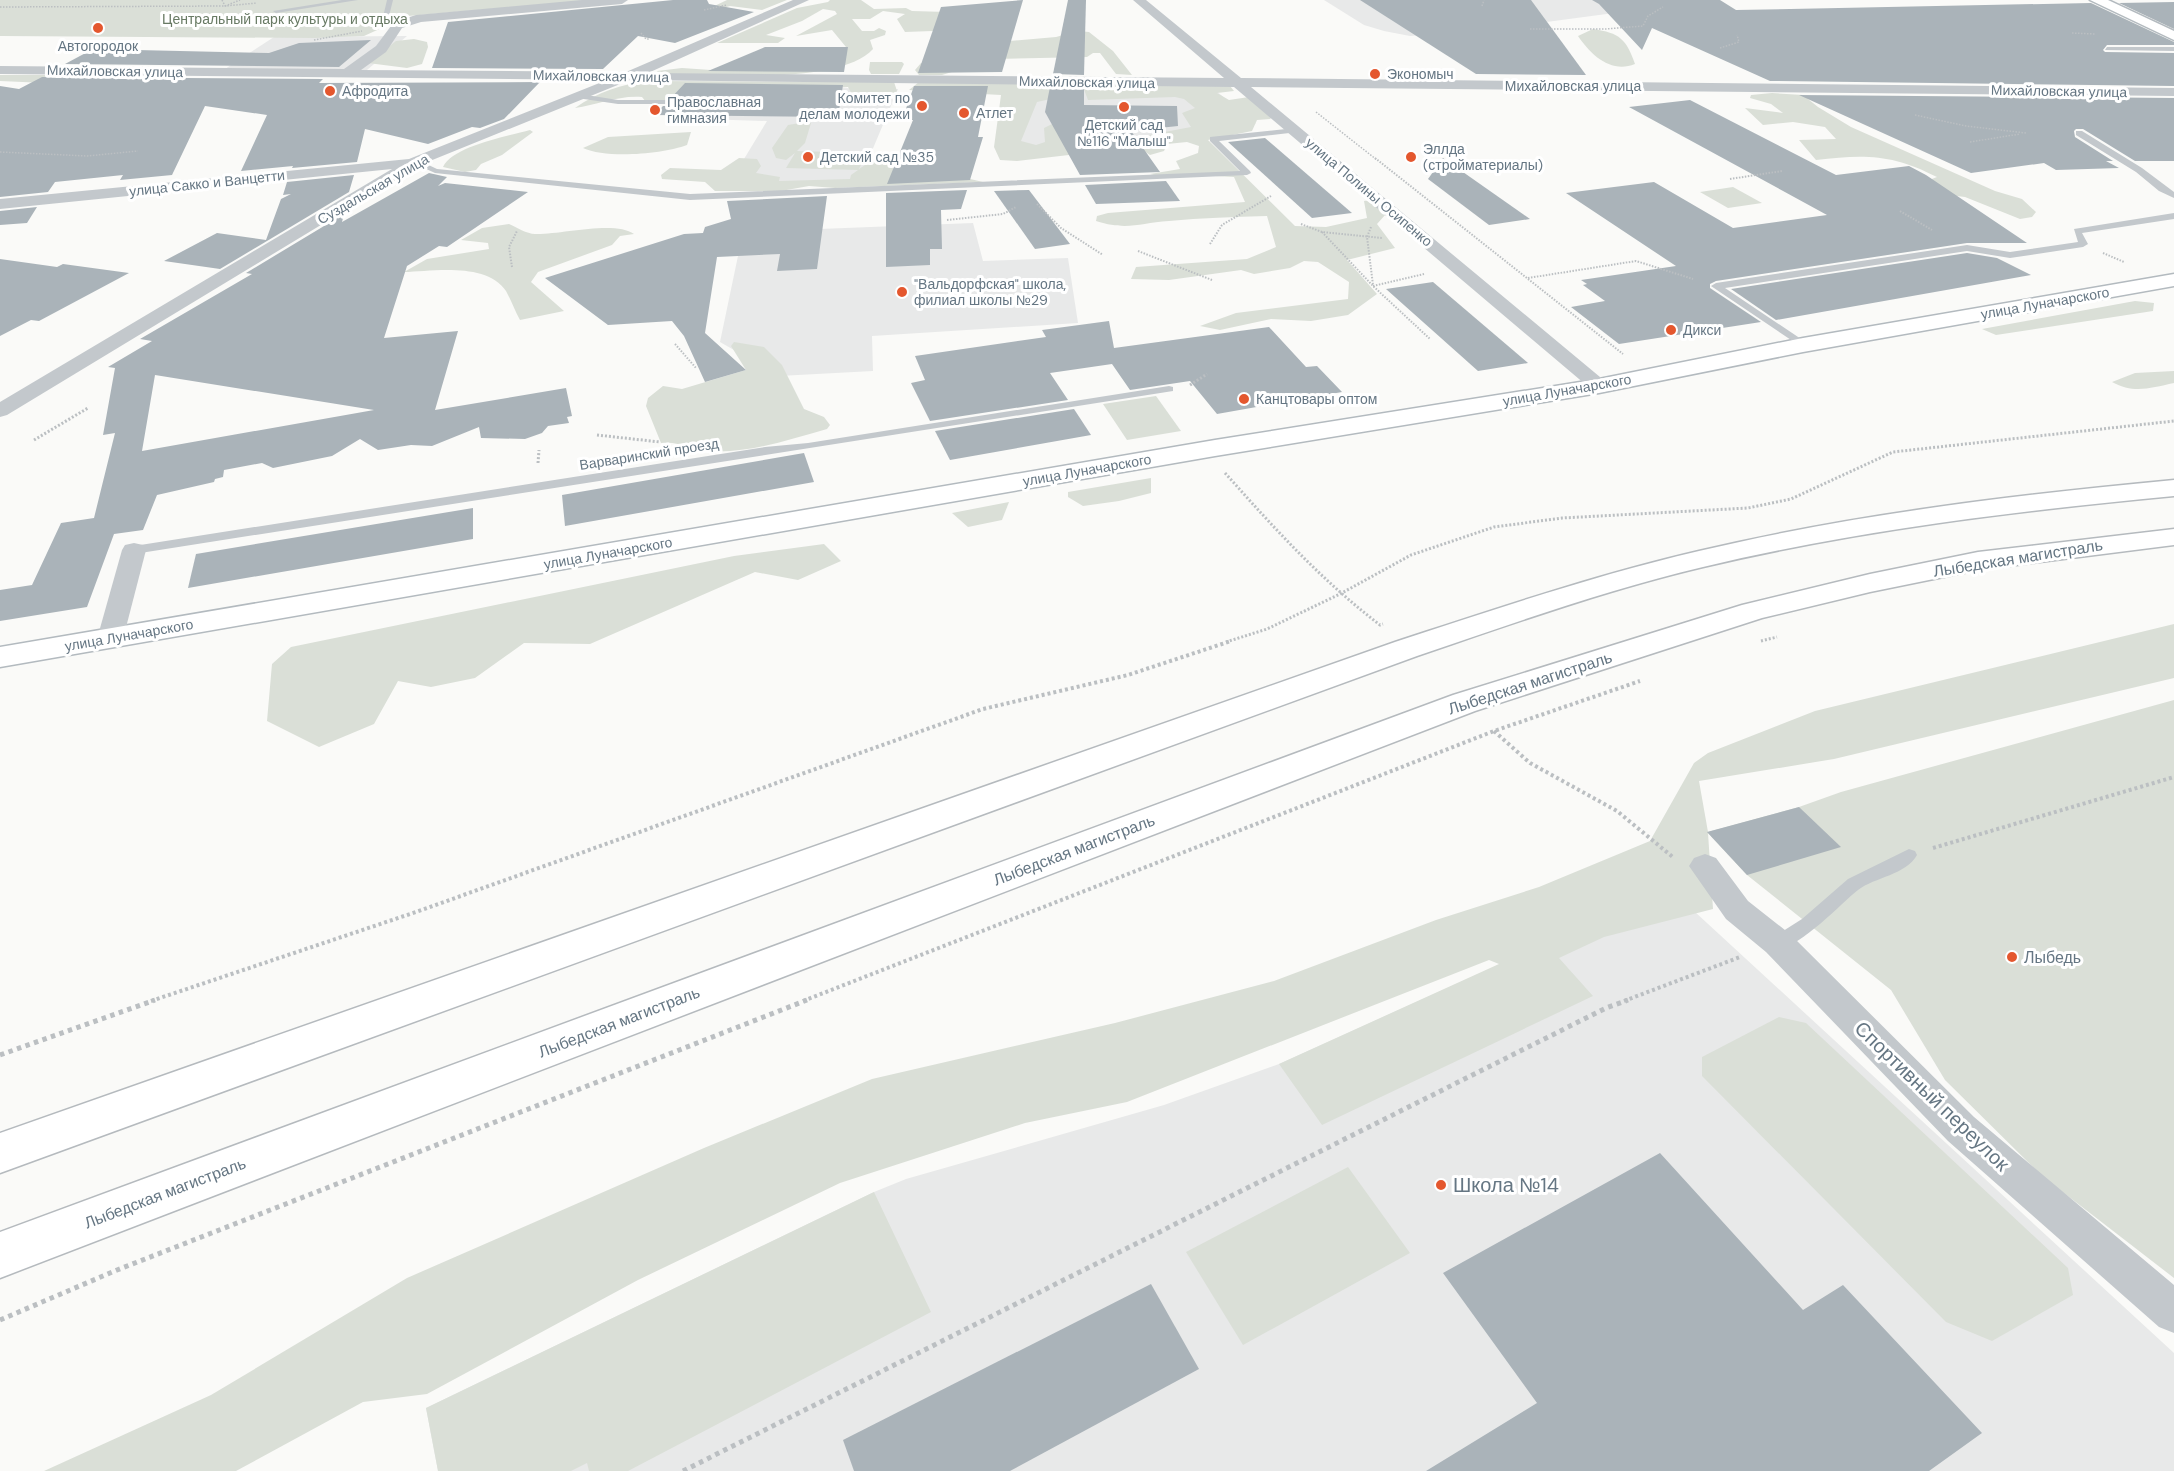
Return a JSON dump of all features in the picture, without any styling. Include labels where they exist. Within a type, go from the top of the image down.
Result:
[{"type":"main road","points":[[2097,0],[2174,36]]},
{"type":"main road","name":"улица Луначарского","points":[[0,657],[1194,452],[1599,386],[1803,345],[2174,280]]},
{"type":"main road","points":[[0,1153],[1406,649],[1580,592],[1701,559],[1888,521],[2063,497],[2174,488]]},
{"type":"main road","name":"Лыбедская магистраль","points":[[0,1256],[1464,703],[1753,611],[1849,588],[1978,561],[2174,537]]},
{"type":"street","points":[[346,74],[381,49],[398,25],[420,18],[622,0]]},
{"type":"street","name":"Суздальская улица","points":[[0,411],[415,162],[629,76],[803,0]]},
{"type":"street","name":"улица Полины Осипенко","points":[[1139,0],[1599,386]]},
{"type":"street","name":"Михайловская улица","points":[[0,70],[2174,92]]},
{"type":"street","name":"улица Сакко и Ванцетти","points":[[0,204],[415,162]]},
{"type":"street","points":[[110,639],[134,550]]},
{"type":"street","name":"Спортивный переулок","points":[[1691,864],[1737,910],[1763,948],[1961,1129],[2174,1312]]},
{"type":"lane","points":[[276,11],[355,0]]},
{"type":"lane","points":[[390,0],[386,17],[398,25]]},
{"type":"lane","points":[[2107,49],[2174,49]]},
{"type":"lane","points":[[580,96],[618,102],[704,102]]},
{"type":"lane","points":[[415,162],[435,171],[690,197],[1030,186],[1247,173],[1213,140],[1295,130]]},
{"type":"lane","points":[[2079,133],[2139,170],[2162,189],[2174,195]]},
{"type":"lane","points":[[1716,286],[1967,248],[2010,255],[2083,244],[2077,231],[2174,216]]},
{"type":"lane","points":[[1716,286],[1803,345]]},
{"type":"lane","name":"Варваринский проезд","points":[[134,550],[765,450],[807,446],[1169,389]]},
{"type":"lane","points":[[1763,948],[1808,924],[1854,884],[1887,869],[1909,855]]},
{"type":"path","points":[[0,7],[225,6],[240,0]]},
{"type":"path","points":[[1482,6],[1484,0]]},
{"type":"path","points":[[1530,30],[1605,30],[1643,26],[1648,16],[1664,9],[1663,7]]},
{"type":"path","points":[[314,40],[398,25]]},
{"type":"path","points":[[1720,48],[1739,42],[1737,35]]},
{"type":"path","points":[[1280,84],[1624,355]]},
{"type":"path","points":[[1907,114],[1966,126],[2026,133],[1970,142]]},
{"type":"path","points":[[0,152],[87,156],[138,151]]},
{"type":"path","points":[[1730,178],[1782,171]]},
{"type":"path","points":[[947,220],[1003,214],[1020,204],[1030,186]]},
{"type":"path","points":[[1030,186],[1036,203],[1061,228],[1103,255]]},
{"type":"path","points":[[1210,244],[1222,225],[1272,196]]},
{"type":"path","points":[[1301,224],[1322,232],[1405,240],[1425,239]]},
{"type":"path","points":[[1372,226],[1368,237],[1373,286]]},
{"type":"path","points":[[512,267],[509,247],[517,231]]},
{"type":"path","points":[[1322,232],[1373,286],[1430,339]]},
{"type":"path","points":[[2083,244],[2131,265]]},
{"type":"path","points":[[1138,251],[1212,280]]},
{"type":"path","points":[[1373,286],[1439,270],[1452,261]]},
{"type":"path","points":[[1527,279],[1636,261],[1716,286]]},
{"type":"path","points":[[675,344],[696,368]]},
{"type":"path","points":[[34,440],[88,408]]},
{"type":"path","points":[[0,1055],[86,1023],[439,904],[983,709],[1128,675],[1267,629],[1340,594],[1411,555],[1494,527],[1562,518],[1748,508],[1791,499],[1893,452],[2174,421]]},
{"type":"path","points":[[1194,452],[1217,464],[1300,556],[1340,594],[1380,625]]},
{"type":"path","points":[[1750,645],[1783,636]]},
{"type":"path","points":[[0,1320],[117,1270],[1494,731],[1650,678]]},
{"type":"path","points":[[1494,731],[1530,763],[1617,811],[1691,864]]},
{"type":"path","points":[[1909,855],[2174,777]]},
{"type":"path","points":[[683,1471],[1606,1008],[1763,948]]},
{"type":"shaded area","points":[[1324,0],[1624,0],[1614,13],[1494,29],[1410,36],[1364,25]]},
{"type":"shaded area","points":[[407,36],[367,70],[225,69],[274,37]]},
{"type":"shaded area","name":"Детский сад №35","points":[[725,87],[898,89],[858,184],[727,187],[767,121],[701,119]]},
{"type":"shaded area","name":"Детский сад №116 \"Малыш\"","points":[[1015,90],[1215,90],[1256,124],[1006,155]]},
{"type":"shaded area","name":"\"Вальдорфская\" школа, филиал школы №29","points":[[973,223],[983,261],[1068,258],[1078,323],[872,336],[873,371],[779,376],[720,342],[743,232]]},
{"type":"shaded area","name":"Школа №14","points":[[1669,888],[2174,1353],[2174,1471],[438,1471],[426,1408],[874,1192],[906,1179],[1164,1105],[1279,1064]]},
{"type":"green space","name":"Центральный парк культуры и отдыха","points":[[0,0],[595,0],[408,16],[364,36],[315,38],[0,36]]},
{"type":"green space","points":[[727,0],[787,0],[762,10],[730,6],[706,13],[706,10]]},
{"type":"green space","points":[[830,0],[861,0],[874,9],[906,8],[912,11],[947,12],[1010,41],[1056,37],[1078,31],[1089,32],[1113,51],[1132,75],[1116,74],[1100,53],[1093,53],[1087,57],[994,59],[942,75],[919,75],[915,70],[921,63],[961,62],[960,30],[905,32],[897,19],[905,14],[883,11],[870,19],[852,19],[862,31],[874,31],[879,28],[886,31],[885,35],[870,40],[873,49],[857,60],[836,68],[810,73],[752,76],[679,75],[657,71],[682,68],[711,70],[846,47],[832,30],[796,36],[837,14],[835,11],[823,9],[802,21],[766,35],[785,38],[778,43],[717,43],[797,8]]},
{"type":"green space","points":[[1593,29],[1616,35],[1621,39],[1635,64],[1618,67],[1595,56],[1578,36]]},
{"type":"green space","points":[[414,39],[427,42],[428,47],[422,64],[407,68],[368,63],[396,41]]},
{"type":"green space","points":[[870,62],[902,62],[904,64],[899,74],[871,74]]},
{"type":"green space","points":[[0,75],[75,75],[45,83],[0,81]]},
{"type":"green space","points":[[649,81],[894,82],[897,91],[884,98],[853,96],[848,87],[714,95],[701,104],[646,102],[642,97],[633,97],[575,108],[592,97],[610,90]]},
{"type":"green space","points":[[919,82],[1064,86],[1055,98],[1037,102],[1021,141],[1036,145],[1045,142],[1044,128],[1054,123],[1117,141],[1191,127],[1182,113],[1195,108],[1184,99],[1175,97],[1088,100],[1082,84],[1230,86],[1234,91],[1217,93],[1229,100],[1249,97],[1274,115],[1270,119],[1257,120],[1252,131],[1208,140],[1295,226],[1326,227],[1367,218],[1364,201],[1370,200],[1386,214],[1377,224],[1395,248],[1347,260],[1377,294],[1348,315],[1311,321],[1271,319],[1220,330],[1200,326],[1236,313],[1348,299],[1349,282],[1318,262],[1304,261],[1290,268],[1254,274],[1241,270],[1169,280],[1131,279],[1136,267],[1247,259],[1276,247],[1267,216],[1193,219],[1133,226],[1116,226],[1096,221],[1097,216],[1108,213],[1245,202],[1234,177],[1196,175],[1166,178],[1150,174],[1180,169],[1176,161],[1198,153],[1199,146],[1187,142],[1167,144],[1164,151],[1150,155],[1138,147],[1017,161],[1000,160],[994,147],[1001,95],[909,90]]},
{"type":"green space","points":[[1772,93],[1803,95],[1851,127],[1995,191],[2022,199],[2036,212],[2032,217],[2020,219],[1965,197],[1941,194],[1924,182],[1937,177],[1921,169],[1892,160],[1849,157],[1816,160],[1799,140],[1836,139],[1825,127],[1793,122],[1763,125],[1745,108],[1783,113],[1771,104],[1750,98],[1751,95]]},
{"type":"green space","points":[[811,123],[805,143],[797,151],[867,153],[859,169],[877,157],[886,158],[896,172],[949,174],[983,182],[835,188],[809,186],[781,191],[715,191],[705,182],[662,179],[661,175],[670,168],[721,170],[739,158],[757,159],[761,166],[756,173],[780,177],[779,181],[850,179],[851,175],[858,170],[786,168],[795,153],[786,160],[776,158],[772,148],[788,125]]},
{"type":"green space","points":[[530,130],[533,132],[502,155],[481,164],[476,170],[465,172],[443,167],[458,153],[469,148]]},
{"type":"green space","points":[[691,132],[687,145],[664,151],[620,154],[583,148],[608,137]]},
{"type":"green space","points":[[1733,187],[1762,203],[1728,208],[1700,192]]},
{"type":"green space","points":[[509,224],[535,234],[614,228],[634,234],[620,236],[612,245],[538,272],[531,282],[564,311],[520,320],[506,291],[486,276],[459,270],[404,272],[427,259],[489,249],[488,243],[461,240],[482,228]]},
{"type":"green space","points":[[2135,301],[2154,303],[2153,311],[1996,335],[1982,329]]},
{"type":"green space","points":[[734,342],[764,347],[782,365],[804,409],[824,417],[830,425],[827,429],[768,445],[738,450],[707,451],[674,443],[661,443],[646,406],[648,398],[663,386],[682,389],[746,370],[731,346]]},
{"type":"green space","points":[[2174,371],[2174,383],[2150,388],[2128,388],[2112,382],[2135,373]]},
{"type":"green space","points":[[1156,396],[1181,431],[1127,440],[1103,404]]},
{"type":"green space","points":[[1151,478],[1151,493],[1119,501],[1083,506],[1068,497],[1068,492]]},
{"type":"green space","points":[[1009,502],[1002,520],[968,527],[952,513]]},
{"type":"green space","points":[[824,544],[841,561],[798,580],[755,572],[590,644],[524,643],[475,678],[431,687],[398,681],[374,724],[319,747],[267,721],[272,664],[291,647],[734,556]]},
{"type":"green space","points":[[2174,624],[2174,678],[1834,759],[1699,781],[1708,832],[1799,807],[1841,792],[2174,700],[2174,1278],[2042,1176],[1945,1080],[1891,990],[1747,875],[1708,833],[1713,909],[1604,937],[1559,958],[1593,996],[1322,1125],[1279,1064],[1499,964],[1489,960],[1127,1102],[1025,1123],[840,1183],[638,1280],[427,1394],[363,1402],[236,1471],[44,1471],[211,1395],[407,1278],[704,1148],[872,1079],[1115,1023],[1274,981],[1436,920],[1539,887],[1650,841],[1694,763],[1708,753],[1815,711]]},
{"type":"green space","points":[[1779,1017],[1806,1023],[2068,1268],[2073,1295],[1992,1341],[1946,1322],[1702,1076],[1702,1057]]},
{"type":"green space","points":[[1348,1167],[1410,1253],[1243,1345],[1186,1252]]},
{"type":"green space","points":[[874,1192],[931,1312],[628,1471],[589,1471],[587,1463],[571,1471],[438,1471],[426,1408]]},
{"type":"building","points":[[673,0],[707,0],[709,4],[754,12],[675,43],[638,36],[603,69],[432,68],[448,22]]},
{"type":"building","points":[[1023,0],[1002,72],[918,73],[941,7]]},
{"type":"building","points":[[1068,0],[1086,0],[1084,75],[1053,74]]},
{"type":"building","points":[[1360,0],[1531,0],[1586,75],[1476,74]]},
{"type":"building","points":[[1592,0],[1720,0],[1736,10],[2091,3],[2174,42],[2174,45],[2107,45],[2103,50],[2105,52],[2174,53],[2174,86],[1770,81],[1652,28],[1642,50],[1599,4]]},
{"type":"building","points":[[2174,2],[2174,29],[2119,3]]},
{"type":"building","points":[[371,40],[339,67],[65,64],[93,49],[269,53],[299,43]]},
{"type":"building","points":[[765,47],[848,47],[844,72],[708,71]]},
{"type":"building","points":[[42,77],[323,79],[319,83],[540,82],[504,119],[480,128],[472,127],[428,144],[365,129],[357,162],[292,168],[293,166],[241,171],[267,115],[205,106],[172,175],[120,180],[123,175],[55,182],[48,192],[0,197],[0,86],[19,89]]},
{"type":"building","points":[[685,83],[843,85],[838,117],[654,115],[663,106],[704,106],[710,103],[704,98],[671,98]]},
{"type":"building","points":[[914,86],[988,86],[978,137],[983,137],[970,180],[887,184],[913,120],[902,120]]},
{"type":"building","points":[[1050,87],[1084,88],[1084,105],[1177,106],[1178,126],[1131,131],[1160,172],[1080,175],[1045,112]]},
{"type":"building","points":[[1799,95],[2174,98],[2174,161],[2135,161],[2083,129],[2076,129],[2075,137],[2113,161],[2106,161],[2119,168],[2056,170],[2044,163],[1971,173]]},
{"type":"building","points":[[1690,100],[1836,175],[1909,166],[2027,243],[1967,243],[1716,281],[1710,284],[1710,288],[1761,322],[1619,344],[1571,307],[1605,301],[1583,285],[1587,284],[1581,280],[1676,266],[1566,193],[1654,182],[1733,228],[1827,215],[1629,107]]},
{"type":"building","points":[[1265,138],[1352,213],[1312,218],[1228,142]]},
{"type":"building","points":[[1443,158],[1530,219],[1489,225],[1428,179]]},
{"type":"building","points":[[429,173],[447,177],[438,186],[445,183],[528,192],[447,247],[439,246],[407,266],[384,338],[458,331],[435,410],[566,388],[572,416],[567,417],[569,423],[548,426],[542,433],[525,439],[481,438],[479,427],[432,446],[411,445],[378,450],[360,439],[332,456],[273,468],[262,463],[224,470],[223,477],[215,479],[214,482],[157,495],[143,530],[114,534],[87,607],[0,621],[0,590],[32,585],[61,523],[94,518],[115,433],[103,435],[115,368],[108,367],[152,341],[140,339],[252,274],[246,273],[344,214],[342,222]],"holes":[[[155,375],[374,410],[142,451]]]},
{"type":"building","points":[[354,175],[349,192],[220,269],[164,261],[217,233],[266,240],[281,199],[291,194],[283,195],[287,182]]},
{"type":"building","points":[[1166,181],[1180,201],[1096,204],[1085,185]]},
{"type":"building","points":[[967,190],[961,209],[941,210],[942,249],[930,249],[930,265],[886,267],[886,193]]},
{"type":"building","points":[[1029,190],[1070,244],[1035,249],[994,191]]},
{"type":"building","points":[[827,196],[817,269],[777,271],[780,254],[717,257],[705,333],[746,370],[705,382],[684,336],[672,321],[608,325],[545,278],[684,234],[703,233],[705,227],[731,219],[727,201]]},
{"type":"building","points":[[37,207],[27,223],[0,225],[0,211]]},
{"type":"building","points":[[1967,253],[1997,258],[2031,275],[1776,320],[1731,289]]},
{"type":"building","points":[[0,259],[57,267],[63,264],[129,273],[39,321],[31,320],[0,336]]},
{"type":"building","points":[[1433,282],[1528,363],[1478,371],[1386,289]]},
{"type":"building","points":[[1109,321],[1114,348],[1269,327],[1306,367],[1317,366],[1342,392],[1217,414],[1190,381],[1130,390],[1112,364],[1050,373],[1068,400],[930,421],[911,383],[925,380],[915,356],[1046,337],[1042,330]]},
{"type":"building","points":[[1074,409],[1091,435],[950,460],[935,431]]},
{"type":"building","points":[[804,453],[814,482],[565,526],[562,495]]},
{"type":"building","points":[[473,508],[473,539],[188,588],[196,554]]},
{"type":"building","points":[[1799,807],[1841,847],[1747,875],[1707,832]]},
{"type":"building","points":[[1660,1153],[1803,1310],[1843,1285],[1982,1433],[1929,1471],[1426,1471],[1537,1403],[1443,1273]]},
{"type":"building","points":[[1151,1284],[1199,1369],[1010,1471],[854,1471],[843,1440]]},
{"type":"place","name":"Автогородок","points":[[98,28]]},
{"type":"place","name":"Экономыч","points":[[1375,74]]},
{"type":"place","name":"Афродита","points":[[330,91]]},
{"type":"place","name":"Комитет по делам молодежи","points":[[922,106]]},
{"type":"place","name":"Детский сад №116 \"Малыш\"","points":[[1124,107]]},
{"type":"place","name":"Православная гимназия","points":[[655,110]]},
{"type":"place","name":"Атлет","points":[[964,113]]},
{"type":"place","name":"Детский сад №35","points":[[808,157]]},
{"type":"place","name":"Эллда (стройматериалы)","points":[[1411,157]]},
{"type":"place","name":"\"Вальдорфская\" школа, филиал школы №29","points":[[902,292]]},
{"type":"place","name":"Дикси","points":[[1671,330]]},
{"type":"place","name":"Канцтовары оптом","points":[[1244,399]]},
{"type":"place","name":"Лыбедь","points":[[2012,957]]},
{"type":"place","name":"Школа №14","points":[[1441,1185]]}]
